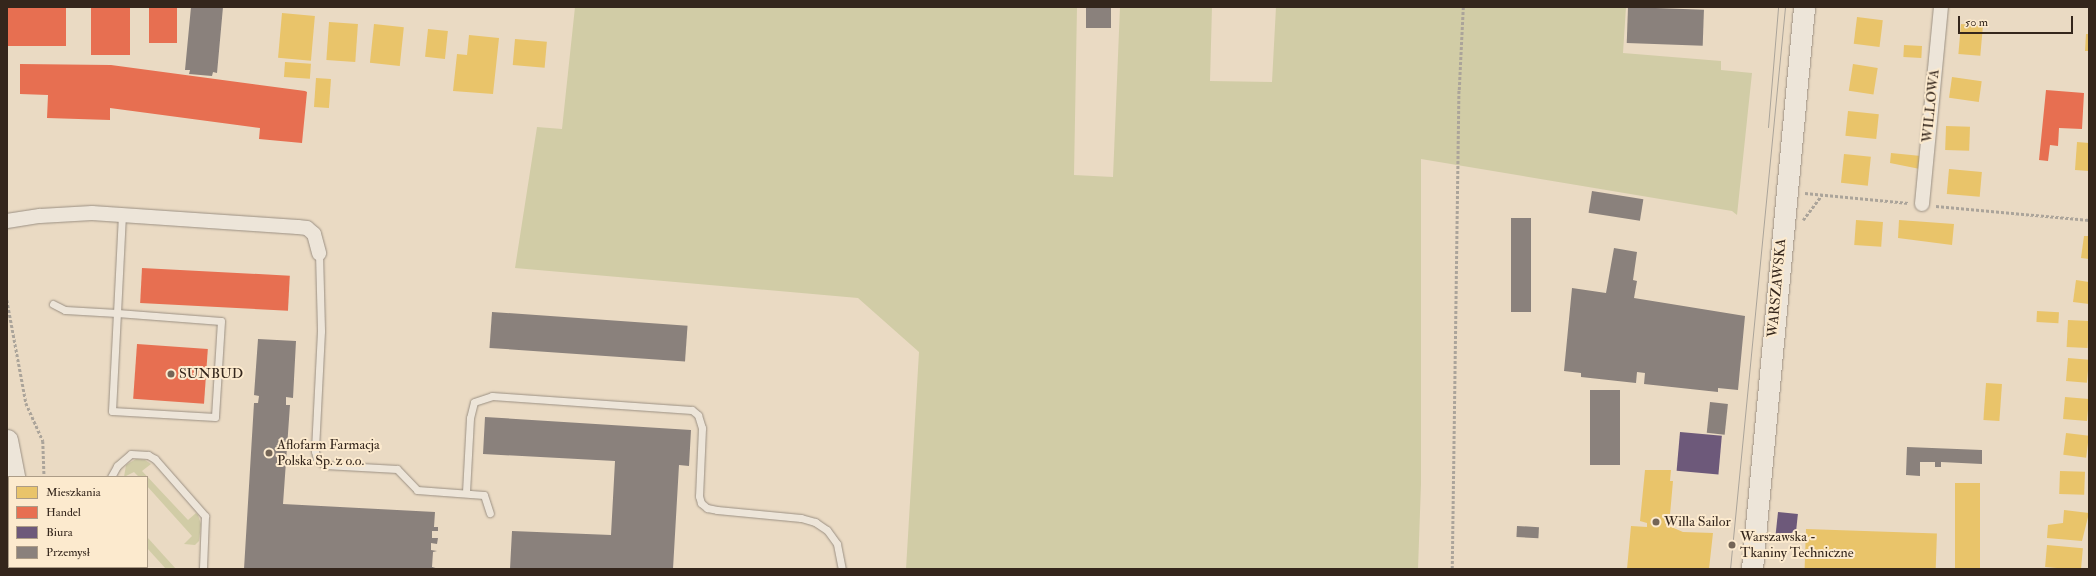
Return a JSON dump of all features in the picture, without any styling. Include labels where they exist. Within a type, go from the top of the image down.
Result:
[{"type":"main road","name":"WARSZAWSKA","points":[[1752,569],[1804,7]]},
{"type":"main road","points":[[7,440],[14,476]]},
{"type":"street","name":"WILLOWA","points":[[1922,204],[1941,7]]},
{"type":"street","points":[[7,221],[67,213],[122,214],[298,227],[307,228],[314,234],[319,253]]},
{"type":"lane","points":[[52,304],[65,310],[117,313],[221,321],[215,417],[112,411],[117,313],[122,214]]},
{"type":"lane","points":[[319,253],[321,331],[315,451],[317,460],[325,465],[397,469],[417,490],[466,492],[484,495],[490,513]]},
{"type":"lane","points":[[466,492],[470,418],[474,402],[492,396],[692,410],[698,415],[702,428],[699,496],[701,503],[707,508],[717,510],[801,518],[815,522],[827,530],[837,544],[842,569]]},
{"type":"lane","points":[[112,476],[117,466],[131,454],[148,455],[155,459],[205,516],[203,569]]},
{"type":"path","points":[[1452,569],[1459,90],[1463,7]]},
{"type":"path","points":[[1806,193],[2089,220]]},
{"type":"path","points":[[1803,220],[1822,195]]},
{"type":"path","points":[[7,300],[26,403],[43,441],[44,476]]},
{"type":"shaded area","points":[[575,7],[1077,7],[1074,175],[1113,177],[1120,7],[1212,7],[1210,81],[1272,82],[1276,7],[1626,7],[1623,53],[1721,61],[1721,70],[1752,73],[1737,215],[1732,211],[1421,159],[1421,484],[1418,569],[906,569],[919,352],[858,298],[515,268],[537,127],[562,129]]},
{"type":"shaded area","points":[[136,459],[145,460],[151,464],[142,471],[147,476],[138,476],[134,472],[124,476],[126,465]]},
{"type":"shaded area","points":[[148,477],[188,520],[196,513],[198,515],[201,524],[199,541],[195,545],[184,544],[192,536],[148,487]]},
{"type":"shaded area","points":[[148,538],[176,569],[166,569],[148,549]]},
{"type":"building: Mieszkania","points":[[282,13],[315,16],[311,61],[278,58]]},
{"type":"building: Mieszkania","points":[[1857,17],[1883,20],[1880,47],[1854,44]]},
{"type":"building: Mieszkania","points":[[329,22],[358,24],[355,62],[326,60]]},
{"type":"building: Mieszkania","points":[[374,24],[404,27],[400,66],[370,63]]},
{"type":"building: Mieszkania","points":[[1961,24],[1983,26],[1980,56],[1958,54]]},
{"type":"building: Mieszkania","points":[[428,29],[448,31],[445,59],[425,57]]},
{"type":"building: Mieszkania","points":[[2086,34],[2089,34],[2089,51],[2085,51]]},
{"type":"building: Mieszkania","points":[[469,35],[499,38],[493,94],[453,91],[457,54],[467,55]]},
{"type":"building: Mieszkania","points":[[515,39],[547,42],[545,68],[513,65]]},
{"type":"building: Mieszkania","points":[[1904,45],[1922,46],[1921,58],[1903,57]]},
{"type":"building: Mieszkania","points":[[285,62],[311,64],[310,79],[284,77]]},
{"type":"building: Mieszkania","points":[[1853,64],[1878,68],[1873,95],[1849,91]]},
{"type":"building: Mieszkania","points":[[1952,77],[1982,81],[1979,102],[1949,98]]},
{"type":"building: Mieszkania","points":[[316,78],[331,79],[329,108],[314,107]]},
{"type":"building: Mieszkania","points":[[1848,111],[1879,114],[1876,139],[1845,136]]},
{"type":"building: Mieszkania","points":[[1946,126],[1970,127],[1969,151],[1945,150]]},
{"type":"building: Mieszkania","points":[[2077,142],[2089,143],[2089,171],[2075,170]]},
{"type":"building: Mieszkania","points":[[1891,153],[1921,156],[1920,169],[1890,163]]},
{"type":"building: Mieszkania","points":[[1844,154],[1871,157],[1868,186],[1841,183]]},
{"type":"building: Mieszkania","points":[[1949,169],[1982,172],[1980,197],[1947,194]]},
{"type":"building: Mieszkania","points":[[1856,220],[1883,222],[1881,247],[1854,245]]},
{"type":"building: Mieszkania","points":[[1899,220],[1954,224],[1952,245],[1898,238]]},
{"type":"building: Mieszkania","points":[[2084,236],[2089,236],[2089,259],[2081,258]]},
{"type":"building: Mieszkania","points":[[2076,280],[2089,282],[2089,304],[2073,302]]},
{"type":"building: Mieszkania","points":[[2037,311],[2059,312],[2058,323],[2036,322]]},
{"type":"building: Mieszkania","points":[[2068,320],[2089,321],[2088,348],[2067,347]]},
{"type":"building: Mieszkania","points":[[2068,358],[2089,360],[2087,383],[2066,381]]},
{"type":"building: Mieszkania","points":[[1986,383],[2002,384],[1999,421],[1983,420]]},
{"type":"building: Mieszkania","points":[[2065,397],[2089,399],[2087,421],[2063,419]]},
{"type":"building: Mieszkania","points":[[2066,433],[2089,436],[2086,458],[2063,455]]},
{"type":"building: Mieszkania","points":[[1645,470],[1671,470],[1670,481],[1673,481],[1669,526],[1683,532],[1713,533],[1709,569],[1627,569],[1631,526],[1647,527],[1647,523],[1640,521]]},
{"type":"building: Mieszkania","points":[[2060,471],[2085,472],[2084,495],[2059,494]]},
{"type":"building: Mieszkania","points":[[1955,483],[1980,483],[1980,569],[1955,569]]},
{"type":"building: Mieszkania","points":[[2064,510],[2089,513],[2082,541],[2047,538],[2048,525],[2063,523]]},
{"type":"building: Mieszkania","points":[[1806,529],[1937,534],[1936,569],[1805,569]]},
{"type":"building: Mieszkania","points":[[2047,545],[2083,548],[2081,569],[2045,567]]},
{"type":"building: Handel","points":[[7,7],[66,7],[66,46],[7,46]]},
{"type":"building: Handel","points":[[91,7],[130,7],[130,55],[91,55]]},
{"type":"building: Handel","points":[[149,7],[177,7],[177,43],[149,43]]},
{"type":"building: Handel","points":[[20,64],[111,65],[305,91],[307,92],[302,143],[259,139],[260,128],[110,108],[110,120],[47,118],[48,95],[20,94]]},
{"type":"building: Handel","points":[[2046,90],[2084,93],[2082,129],[2059,128],[2058,146],[2050,145],[2048,161],[2039,160]]},
{"type":"building: Handel","points":[[142,268],[290,276],[288,311],[140,303]]},
{"type":"building: Handel","name":"SUNBUD","points":[[137,344],[208,349],[204,404],[133,399]]},
{"type":"building: Biura","points":[[1680,432],[1722,436],[1718,475],[1677,471]]},
{"type":"building: Biura","points":[[1778,512],[1798,514],[1795,537],[1776,535]]},
{"type":"building: Przemysł","points":[[191,7],[223,7],[217,73],[213,72],[212,76],[189,74],[190,70],[185,70]]},
{"type":"building: Przemysł","points":[[1086,7],[1111,7],[1111,28],[1086,28]]},
{"type":"building: Przemysł","points":[[1628,7],[1704,10],[1703,46],[1627,43]]},
{"type":"building: Przemysł","points":[[1592,191],[1643,199],[1640,221],[1589,213]]},
{"type":"building: Przemysł","points":[[1511,218],[1531,218],[1531,312],[1511,312]]},
{"type":"building: Przemysł","points":[[1614,248],[1637,252],[1633,280],[1637,281],[1634,298],[1745,316],[1738,390],[1718,388],[1718,392],[1644,384],[1645,373],[1637,372],[1636,383],[1581,377],[1581,373],[1564,371],[1572,288],[1606,293]]},
{"type":"building: Przemysł","points":[[492,312],[688,326],[685,362],[489,348]]},
{"type":"building: Przemysł","name":"Aflofarm Farmacja Polska Sp. z o.o.","points":[[258,339],[296,341],[293,398],[286,397],[286,405],[290,405],[283,504],[435,512],[434,527],[438,527],[438,531],[432,531],[432,538],[438,538],[437,544],[431,543],[431,550],[437,551],[433,552],[432,567],[439,569],[244,569],[254,403],[258,403],[259,396],[254,395]]},
{"type":"building: Przemysł","points":[[1590,390],[1620,390],[1620,465],[1590,465]]},
{"type":"building: Przemysł","points":[[1710,402],[1728,404],[1725,435],[1707,433]]},
{"type":"building: Przemysł","points":[[485,417],[691,430],[689,466],[679,465],[673,569],[510,569],[512,531],[611,535],[615,461],[483,454]]},
{"type":"building: Przemysł","points":[[1907,447],[1982,450],[1982,464],[1941,462],[1941,467],[1935,467],[1935,462],[1920,462],[1920,476],[1906,475]]},
{"type":"building: Przemysł","points":[[1517,526],[1539,527],[1538,538],[1516,537]]},
{"type":"tram line","points":[[1768,127],[1778,7]]},
{"type":"tram line","points":[[1730,569],[1785,7]]},
{"type":"place","name":"SUNBUD","points":[[171,374]]},
{"type":"place","name":"Aflofarm Farmacja Polska Sp. z o.o.","points":[[269,453]]},
{"type":"place","name":"Willa Sailor","points":[[1656,522]]},
{"type":"place","name":"Warszawska - Tkaniny Techniczne","points":[[1732,545]]}]
